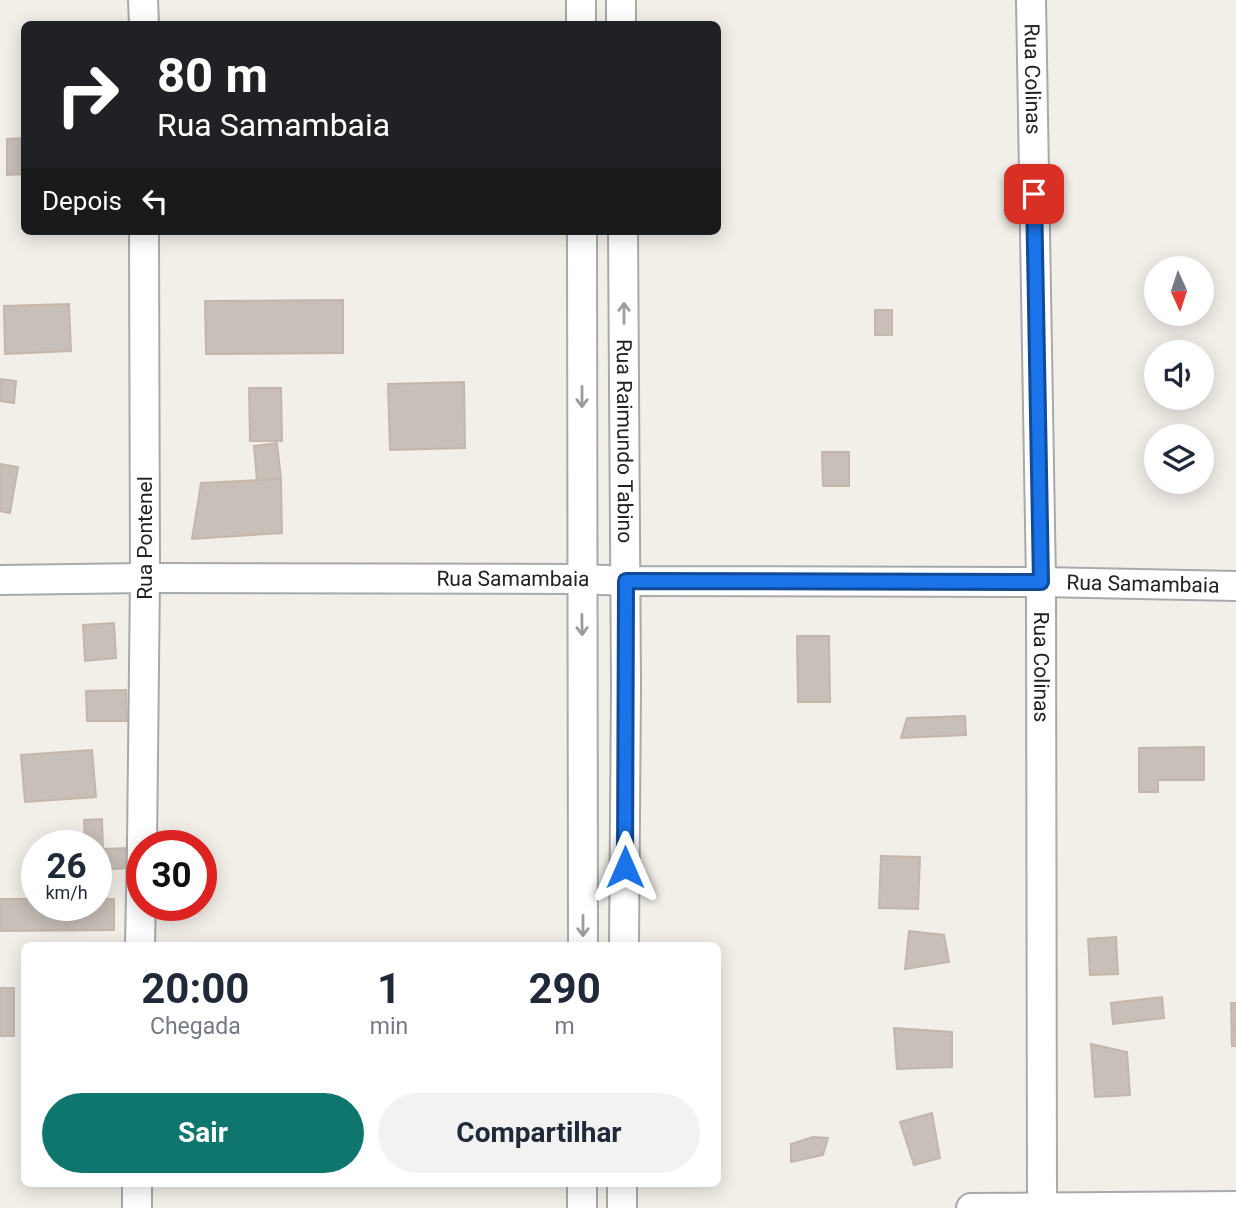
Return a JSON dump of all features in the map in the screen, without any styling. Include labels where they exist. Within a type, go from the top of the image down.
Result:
[{"type":"street","points":[[144,0],[144,21]]},
{"type":"street","points":[[581,0],[581,21]]},
{"type":"street","points":[[621,0],[621,21]]},
{"type":"street","name":"Rua Colinas","points":[[1031,0],[1041,582],[1042,1208]]},
{"type":"street","name":"Rua Pontenel","points":[[142,830],[144,235]]},
{"type":"street","name":"Rua Raimundo Tabino","points":[[582,235],[583,942]]},
{"type":"street","name":"Rua Raimundo Tabino","points":[[623,235],[626,581],[624,942]]},
{"type":"street","name":"Rua Samambaia","points":[[0,580],[582,579],[1236,586]]},
{"type":"street","points":[[583,688],[626,685]]},
{"type":"street","name":"Rua Pontenel","points":[[141,921],[141,942]]},
{"type":"street","points":[[137,1187],[137,1208]]},
{"type":"street","points":[[582,1187],[582,1208]]},
{"type":"street","points":[[622,1187],[622,1208]]},
{"type":"street","points":[[971,1208],[1236,1206]]},
{"type":"building","points":[[21,138],[21,174],[7,175],[7,139]]},
{"type":"building","points":[[343,300],[343,353],[206,354],[205,301]]},
{"type":"building","points":[[69,304],[71,351],[5,354],[4,306]]},
{"type":"building","points":[[875,310],[892,310],[892,335],[875,335]]},
{"type":"building","points":[[0,379],[16,381],[14,403],[0,401]]},
{"type":"building","points":[[464,382],[465,448],[390,450],[388,384]]},
{"type":"building","points":[[249,388],[281,388],[282,441],[250,441]]},
{"type":"building","points":[[277,443],[281,479],[257,481],[254,446]]},
{"type":"building","points":[[822,452],[849,452],[849,486],[823,486]]},
{"type":"building","points":[[0,464],[18,467],[10,513],[0,511]]},
{"type":"building","points":[[281,479],[282,533],[192,539],[201,483]]},
{"type":"building","points":[[114,623],[116,658],[85,661],[83,625]]},
{"type":"building","points":[[797,636],[829,636],[830,702],[798,702]]},
{"type":"building","points":[[126,690],[127,721],[87,721],[86,691]]},
{"type":"building","points":[[965,716],[966,735],[901,738],[907,718]]},
{"type":"building","points":[[1204,747],[1204,780],[1158,780],[1158,792],[1139,792],[1139,748]]},
{"type":"building","points":[[92,750],[96,797],[25,802],[21,755]]},
{"type":"building","points":[[102,819],[102,830],[84,830],[84,820]]},
{"type":"building","points":[[126,848],[126,868],[112,869],[112,849]]},
{"type":"building","points":[[881,856],[920,857],[918,909],[879,908]]},
{"type":"building","points":[[0,899],[21,899],[21,921],[112,921],[114,899],[114,930],[0,931]]},
{"type":"building","points":[[909,931],[944,935],[949,962],[905,969]]},
{"type":"building","points":[[1116,937],[1118,974],[1090,975],[1088,939]]},
{"type":"building","points":[[0,988],[14,988],[14,1036],[0,1036]]},
{"type":"building","points":[[1162,997],[1164,1018],[1113,1024],[1111,1003]]},
{"type":"building","points":[[1231,1003],[1236,1003],[1236,1046],[1232,1046]]},
{"type":"building","points":[[894,1028],[952,1032],[952,1067],[897,1069]]},
{"type":"building","points":[[1091,1044],[1127,1052],[1130,1095],[1095,1097]]},
{"type":"building","points":[[932,1113],[940,1158],[914,1165],[900,1122]]},
{"type":"building","points":[[813,1137],[828,1138],[823,1155],[791,1162],[791,1144]]},
{"type":"route","points":[[625,867],[626,581],[1041,582],[1034,194]]}]
